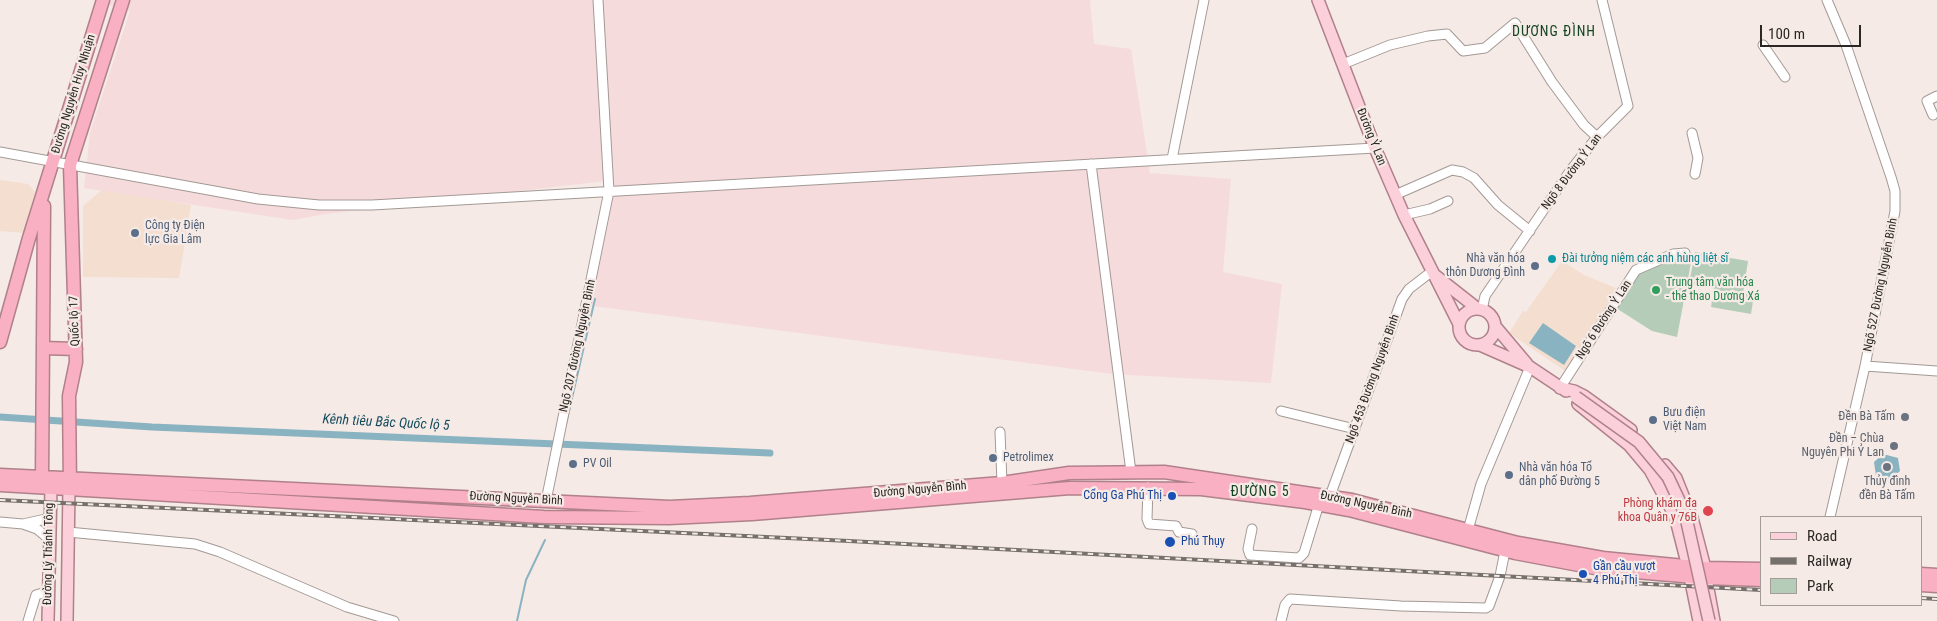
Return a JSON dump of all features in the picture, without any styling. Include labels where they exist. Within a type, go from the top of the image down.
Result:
[{"type":"highway","name":"Đường Nguyễn Huy Nhuận","points":[[45,188],[103,0]]},
{"type":"highway","name":"Đường Nguyễn Huy Nhuận","points":[[70,165],[123,0]]},
{"type":"highway","name":"Quốc lộ 17","points":[[70,165],[76,349],[76,362],[69,396],[68,413],[70,482]]},
{"type":"highway","points":[[0,342],[45,188]]},
{"type":"highway","points":[[45,188],[42,477],[50,488]]},
{"type":"highway","points":[[43,348],[76,349]]},
{"type":"highway","name":"Đường Nguyễn Bình","points":[[70,482],[670,507],[750,503],[1002,483],[1069,474],[1164,472],[1352,500],[1518,543],[1689,572]]},
{"type":"highway","points":[[0,475],[42,477],[70,482]]},
{"type":"highway","points":[[0,485],[50,488],[70,482]]},
{"type":"highway","name":"Đường Nguyễn Bình","points":[[70,482],[544,517],[669,518],[752,514],[1070,488],[1148,487],[1201,489],[1319,504],[1349,510],[1505,551],[1600,568],[1706,573],[1760,580]]},
{"type":"highway","points":[[544,517],[546,501]]},
{"type":"highway","name":"Đường Nguyễn Bình","points":[[1706,573],[1760,569]]},
{"type":"highway","points":[[1922,574],[1937,575]]},
{"type":"highway","points":[[1922,585],[1937,586]]},
{"type":"main road","name":"Đường Ỷ Lan","points":[[1318,0],[1395,195],[1431,272],[1459,324]]},
{"type":"main road","name":"Đường Ỷ Lan","points":[[1431,272],[1480,310]]},
{"type":"main road","points":[[1530,368],[1495,326],[1492,318],[1480,310],[1466,313],[1459,324],[1459,333],[1464,340],[1471,345],[1480,345],[1530,368],[1576,397],[1639,442],[1668,477],[1685,513],[1709,621]]},
{"type":"main road","points":[[1480,345],[1491,339],[1495,326]]},
{"type":"main road","points":[[1560,388],[1630,445],[1650,470],[1675,516],[1700,621]]},
{"type":"main road","points":[[1560,388],[1574,391],[1602,408],[1639,437],[1676,478],[1692,518],[1706,573],[1714,621]]},
{"type":"main road","name":"Đường Lý Thánh Tông","points":[[67,621],[70,482]]},
{"type":"main road","name":"Đường Lý Thánh Tông","points":[[48,621],[50,488]]},
{"type":"street","name":"Ngõ 207 đường Nguyễn Bình","points":[[546,501],[609,191],[598,0]]},
{"type":"street","points":[[1172,159],[1204,0]]},
{"type":"street","name":"Ngõ 8 Đường Ỷ Lan","points":[[1480,310],[1485,296],[1570,171],[1597,137],[1628,106],[1602,0]]},
{"type":"street","name":"Ngõ 527 Đường Nguyễn Bình","points":[[1828,0],[1846,45],[1895,191],[1896,211],[1865,366],[1830,516]]},
{"type":"street","points":[[1343,64],[1390,45],[1428,36],[1447,34],[1462,51],[1484,48],[1515,23],[1552,82],[1584,125],[1597,137]]},
{"type":"street","points":[[1763,45],[1785,77]]},
{"type":"street","points":[[1933,115],[1927,100],[1937,96]]},
{"type":"street","points":[[1692,133],[1698,158],[1695,174]]},
{"type":"street","points":[[0,152],[258,199],[319,205],[372,205],[1375,148]]},
{"type":"street","points":[[1091,164],[1131,472]]},
{"type":"street","points":[[1395,195],[1452,170],[1463,172],[1474,178],[1498,205],[1530,231]]},
{"type":"street","points":[[1404,215],[1430,209],[1448,201]]},
{"type":"street","name":"Ngõ 6 Đường Ỷ Lan","points":[[1560,388],[1636,270],[1673,254],[1685,253]]},
{"type":"street","name":"Ngõ 453 Đường Nguyễn Bình","points":[[1330,496],[1402,299],[1409,289],[1431,272]]},
{"type":"street","points":[[1865,366],[1937,371]]},
{"type":"street","points":[[1468,530],[1481,484],[1530,368]]},
{"type":"street","points":[[1281,411],[1355,429]]},
{"type":"street","points":[[1000,432],[1002,483]]},
{"type":"street","points":[[1148,487],[1147,518],[1149,524],[1176,526],[1179,532],[1192,534]]},
{"type":"street","points":[[1252,529],[1248,548],[1250,555],[1299,558],[1304,553],[1319,504]]},
{"type":"street","points":[[23,524],[50,518]]},
{"type":"street","points":[[0,522],[23,524],[37,529],[49,539]]},
{"type":"street","points":[[68,532],[195,544],[220,552],[347,607],[394,621]]},
{"type":"street","points":[[1281,621],[1285,605],[1290,599],[1486,608],[1489,606],[1500,576],[1505,551]]},
{"type":"street","points":[[28,621],[36,595],[49,591]]},
{"type":"shaded area","points":[[92,0],[1090,0],[1094,44],[1131,49],[1150,173],[1231,179],[1223,272],[1282,284],[1271,383],[1112,374],[585,305],[605,181],[326,214],[292,220],[84,188],[90,133],[130,11]]},
{"type":"shaded area","points":[[0,180],[28,184],[35,192],[24,233],[0,231]]},
{"type":"shaded area","name":"Công ty Điện lực Gia Lâm","points":[[103,189],[191,205],[179,278],[83,277],[83,206]]},
{"type":"shaded area","points":[[1562,261],[1584,275],[1616,288],[1567,372],[1509,333],[1523,311],[1526,312]]},
{"type":"green space","points":[[1695,252],[1748,261],[1743,293],[1754,295],[1751,314],[1711,307],[1714,288],[1689,284]]},
{"type":"green space","name":"Trung tâm văn hóa - thể thao Dương Xá","points":[[1675,257],[1692,257],[1677,337],[1652,331],[1616,308],[1638,272]]},
{"type":"water","points":[[1543,323],[1576,346],[1564,365],[1529,343]]},
{"type":"water","points":[[1883,454],[1898,458],[1900,471],[1890,480],[1876,476],[1874,462]]},
{"type":"waterway","points":[[566,424],[595,299]]},
{"type":"waterway","name":"Kênh tiêu Bắc Quốc lộ 5","points":[[0,417],[152,427],[770,453]]},
{"type":"waterway","points":[[517,621],[526,580],[545,540]]},
{"type":"railway","points":[[0,500],[849,541],[1760,590]]},
{"type":"railway","points":[[1922,598],[1937,599]]},
{"type":"place","name":"Công ty Điện lực Gia Lâm","points":[[135,233]]},
{"type":"place","name":"Đài tưởng niệm các anh hùng liệt sĩ","points":[[1552,259]]},
{"type":"place","name":"Nhà văn hóa thôn Dương Đình","points":[[1535,266]]},
{"type":"place","name":"Trung tâm văn hóa - thể thao Dương Xá","points":[[1656,290]]},
{"type":"place","name":"Đền Bà Tấm","points":[[1905,417]]},
{"type":"place","name":"Bưu điện Việt Nam","points":[[1653,420]]},
{"type":"place","name":"Đền – Chùa Nguyên Phi Ỷ Lan","points":[[1894,446]]},
{"type":"place","name":"Petrolimex","points":[[993,458]]},
{"type":"place","name":"PV Oil","points":[[573,464]]},
{"type":"place","name":"Thủy đình đền Bà Tấm","points":[[1887,467]]},
{"type":"place","name":"Nhà văn hóa Tổ dân phố Đường 5","points":[[1509,475]]},
{"type":"place","name":"Cổng Ga Phú Thị","points":[[1172,496]]},
{"type":"place","name":"Phòng khám đa khoa Quân y 76B","points":[[1708,511]]},
{"type":"place","name":"Phú Thụy","points":[[1170,542]]},
{"type":"place","name":"Gần cầu vượt 4 Phú Thị","points":[[1583,574]]},
{"type":"district","name":"DƯƠNG ĐÌNH","points":[[1554,32]]},
{"type":"district","name":"ĐƯỜNG 5","points":[[1260,492]]}]
